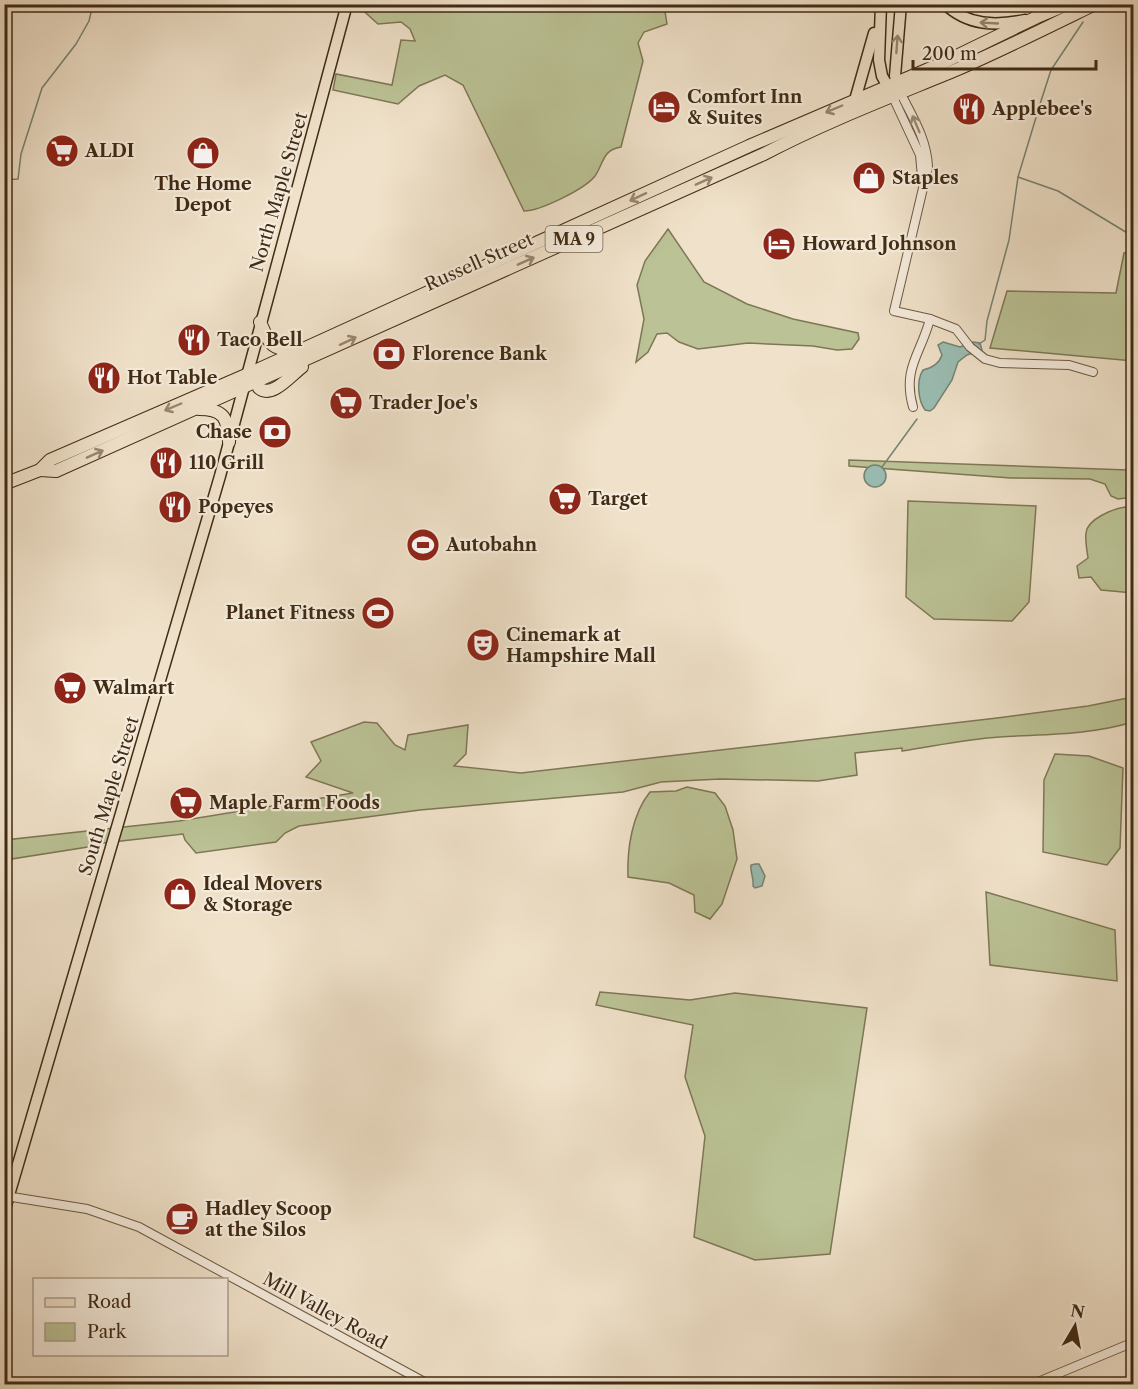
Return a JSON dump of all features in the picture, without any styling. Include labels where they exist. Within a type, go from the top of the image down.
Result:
[{"type":"highway","name":"Russell Street","points":[[4,484],[40,470],[50,460],[253,376],[323,352],[894,89],[1037,17],[1068,4]]},
{"type":"highway","name":"Russell Street","points":[[40,470],[56,471],[243,388],[253,376],[306,348],[749,146],[855,100],[960,68],[1095,4]]},
{"type":"highway","points":[[260,321],[269,342],[277,349],[306,348]]},
{"type":"highway","points":[[197,409],[211,409],[222,415],[228,429],[229,442]]},
{"type":"main road","name":"North Maple Street","points":[[253,376],[260,321],[347,4]]},
{"type":"main road","points":[[894,89],[901,4]]},
{"type":"main road","points":[[945,4],[961,16],[978,23],[1002,24],[1037,17]]},
{"type":"main road","points":[[881,9],[878,55],[882,76],[894,89]]},
{"type":"main road","points":[[855,100],[881,9]]},
{"type":"main road","name":"South Maple Street","points":[[4,1212],[243,388]]},
{"type":"street","points":[[894,89],[920,155],[922,173],[921,200],[894,311],[951,326],[978,355],[985,359],[1000,363],[1069,365],[1093,372]]},
{"type":"street","points":[[912,407],[909,391],[910,371],[924,343],[930,319]]},
{"type":"street","name":"Mill Valley Road","points":[[7,1196],[87,1209],[139,1227],[428,1384]]},
{"type":"street","points":[[1033,1384],[1134,1342]]},
{"type":"green space","points":[[441,4],[453,7],[454,4],[651,4],[652,7],[664,5],[667,24],[644,32],[638,43],[643,61],[621,147],[607,154],[590,181],[551,203],[524,211],[463,85],[445,75],[419,86],[398,104],[333,90],[336,74],[392,85],[401,40],[415,41],[410,29],[401,22],[378,24],[357,5]]},
{"type":"green space","points":[[668,229],[704,282],[747,304],[793,319],[858,333],[859,339],[852,349],[837,350],[813,346],[748,343],[698,349],[679,342],[667,333],[657,334],[648,352],[636,362],[644,319],[637,285],[645,261]]},
{"type":"green space","points":[[1133,252],[1133,361],[990,348],[1007,291],[1116,293],[1124,253]]},
{"type":"green space","points":[[1133,452],[1133,497],[1118,499],[1111,496],[1105,484],[1090,479],[1011,478],[849,466],[849,460],[1128,470]]},
{"type":"green space","points":[[908,501],[1036,506],[1029,602],[1012,621],[934,619],[906,597]]},
{"type":"green space","points":[[1125,507],[1133,509],[1133,593],[1101,590],[1091,577],[1079,578],[1077,566],[1088,558],[1087,528],[1108,512]]},
{"type":"green space","points":[[1133,697],[1133,722],[1084,732],[988,738],[902,751],[902,748],[855,753],[857,775],[818,781],[720,779],[661,782],[623,792],[420,810],[299,826],[285,833],[276,842],[196,853],[183,834],[95,844],[5,860],[5,840],[179,821],[353,793],[306,777],[321,761],[311,742],[364,722],[377,723],[395,745],[405,750],[408,735],[468,725],[466,754],[454,766],[521,773],[997,718],[1088,706]]},
{"type":"green space","points":[[1055,754],[1089,756],[1123,768],[1120,848],[1107,865],[1043,852],[1044,780]]},
{"type":"green space","points":[[687,787],[715,793],[725,806],[733,830],[737,859],[722,904],[710,919],[695,912],[694,895],[669,883],[628,877],[628,855],[632,832],[644,801],[650,792],[676,791]]},
{"type":"green space","points":[[986,892],[1115,930],[1117,981],[990,965]]},
{"type":"green space","points":[[600,992],[690,1000],[735,993],[867,1008],[830,1254],[755,1260],[694,1237],[705,1136],[685,1077],[693,1025],[596,1005]]},
{"type":"water","points":[[943,342],[960,347],[973,342],[980,343],[982,350],[967,355],[958,362],[952,380],[934,408],[930,411],[925,410],[919,396],[919,379],[923,370],[939,361],[942,355],[938,345]]},
{"type":"water","points":[[875,465],[883,468],[886,476],[883,484],[875,487],[867,484],[864,476],[867,468]]},
{"type":"water","points":[[759,864],[765,876],[762,886],[755,888],[751,865]]},
{"type":"waterway","points":[[4,180],[18,179],[21,154],[42,88],[76,44],[89,21],[93,4]]},
{"type":"waterway","points":[[979,344],[985,340],[987,321],[1009,240],[1018,177],[1051,70],[1083,22]]},
{"type":"waterway","points":[[1018,177],[1058,191],[1134,237]]},
{"type":"waterway","points":[[882,467],[917,419]]},
{"type":"place","name":"Comfort Inn & Suites","points":[[664,107]]},
{"type":"place","name":"Applebee's","points":[[969,109]]},
{"type":"place","name":"ALDI","points":[[62,151]]},
{"type":"place","name":"The Home Depot","points":[[203,153]]},
{"type":"place","name":"Staples","points":[[869,178]]},
{"type":"place","name":"Howard Johnson","points":[[779,244]]},
{"type":"place","name":"Taco Bell","points":[[194,340]]},
{"type":"place","name":"Florence Bank","points":[[389,354]]},
{"type":"place","name":"Hot Table","points":[[104,378]]},
{"type":"place","name":"Trader Joe's","points":[[346,403]]},
{"type":"place","name":"Chase","points":[[275,432]]},
{"type":"place","name":"110 Grill","points":[[166,463]]},
{"type":"place","name":"Target","points":[[565,499]]},
{"type":"place","name":"Popeyes","points":[[175,507]]},
{"type":"place","name":"Autobahn","points":[[423,545]]},
{"type":"place","name":"Planet Fitness","points":[[378,613]]},
{"type":"place","name":"Cinemark at Hampshire Mall","points":[[483,645]]},
{"type":"place","name":"Walmart","points":[[70,688]]},
{"type":"place","name":"Maple Farm Foods","points":[[186,803]]},
{"type":"place","name":"Ideal Movers & Storage","points":[[180,894]]},
{"type":"place","name":"Hadley Scoop at the Silos","points":[[182,1219]]}]
